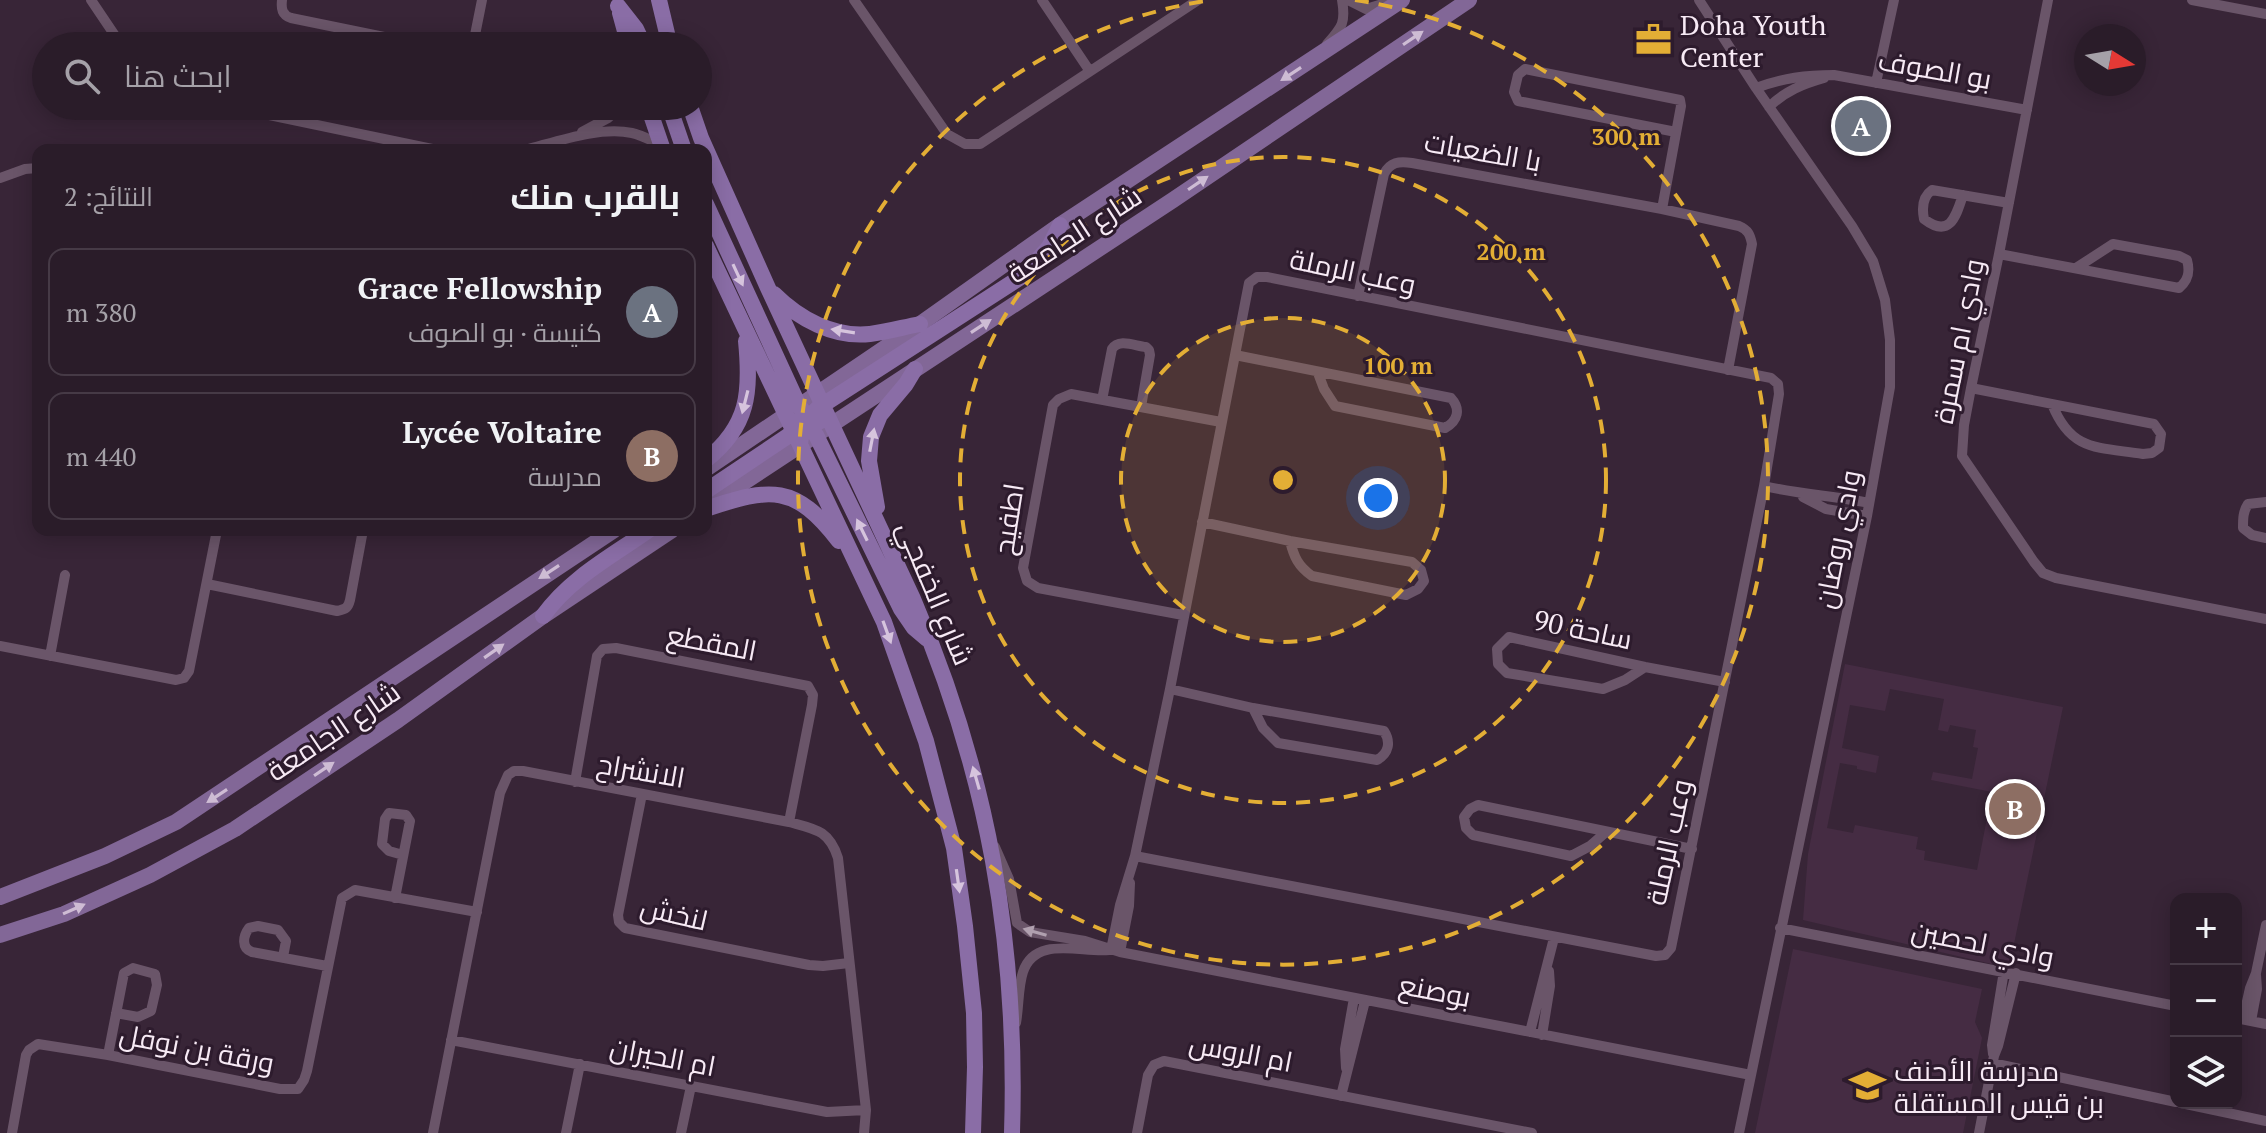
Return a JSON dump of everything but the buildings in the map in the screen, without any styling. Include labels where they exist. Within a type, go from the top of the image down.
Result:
[{"type":"highway","points":[[659,0],[667,32]]},
{"type":"highway","points":[[618,3],[625,32]]},
{"type":"highway","points":[[618,3],[637,32]]},
{"type":"highway","points":[[653,120],[661,144]]},
{"type":"highway","points":[[674,120],[682,144]]},
{"type":"highway","name":"شارع الخفجي","points":[[695,120],[704,144]]},
{"type":"highway","name":"شارع الخفجي","points":[[712,163],[876,517],[932,643],[953,701],[979,787],[1007,956],[1013,1035],[1012,1133]]},
{"type":"highway","points":[[712,218],[802,423],[856,561],[884,622],[926,741],[954,848],[965,926],[974,1013],[973,1133]]},
{"type":"highway","points":[[712,487],[802,423],[820,399],[1024,275],[1049,247],[1060,225]]},
{"type":"highway","points":[[712,259],[745,331],[802,423],[901,609],[914,628],[932,643]]},
{"type":"highway","points":[[768,288],[802,317],[838,332],[868,334],[920,324]]},
{"type":"highway","points":[[712,455],[734,432],[745,407],[749,376],[745,331]]},
{"type":"highway","points":[[876,517],[877,502],[869,461],[871,437],[880,415],[915,369]]},
{"type":"highway","points":[[802,423],[832,424]]},
{"type":"highway","points":[[712,506],[757,493],[785,495],[801,502],[826,525],[856,561]]},
{"type":"highway","points":[[543,616],[578,579],[640,536]]},
{"type":"main road","name":"شارع الجامعة","points":[[820,399],[1060,225],[1402,0]]},
{"type":"main road","name":"شارع الجامعة","points":[[832,424],[1173,200],[1469,0]]},
{"type":"main road","points":[[712,466],[802,423]]},
{"type":"main road","points":[[712,503],[802,423]]},
{"type":"main road","name":"شارع الجامعة","points":[[0,897],[105,856],[176,822],[605,536]]},
{"type":"main road","name":"شارع الجامعة","points":[[0,935],[64,914],[150,875],[235,829],[663,536]]},
{"type":"street","points":[[91,0],[113,32]]},
{"type":"street","points":[[282,0],[283,12],[291,18],[360,32]]},
{"type":"street","points":[[476,32],[482,0]]},
{"type":"street","points":[[854,0],[947,134],[965,144],[980,144],[1198,0]]},
{"type":"street","points":[[1042,0],[1089,70]]},
{"type":"street","points":[[1317,56],[1341,27],[1345,15],[1342,0]]},
{"type":"street","points":[[1348,0],[1366,9],[1393,0]]},
{"type":"street","name":"وادي روضان","points":[[1699,0],[1873,261],[1885,300],[1890,340],[1890,387],[1867,516],[1739,1133]]},
{"type":"street","points":[[1876,83],[1894,0]]},
{"type":"street","name":"وادي ام سمرة","points":[[2048,0],[1964,425],[1962,456],[2043,573],[2266,619]]},
{"type":"street","points":[[2192,0],[2226,3],[2266,14]]},
{"type":"street","points":[[1662,209],[1681,106],[1680,100],[1525,69],[1518,75],[1514,92],[1518,101],[1676,132]]},
{"type":"street","name":"بو الصوف","points":[[1769,107],[1803,84],[1834,75]]},
{"type":"street","name":"بو الصوف","points":[[1756,88],[1789,77],[1834,75],[2027,110]]},
{"type":"street","points":[[293,120],[407,144]]},
{"type":"street","points":[[573,137],[604,120]]},
{"type":"street","points":[[547,144],[573,137],[625,132],[634,133],[655,144]]},
{"type":"street","name":"با الضعيات","points":[[1358,296],[1384,174],[1395,163],[1412,163],[1662,209],[1739,226],[1750,235],[1752,244],[1728,370]]},
{"type":"street","points":[[0,178],[32,168]]},
{"type":"street","points":[[1963,195],[2009,203]]},
{"type":"street","points":[[1999,254],[2179,288],[2187,280],[2189,268],[2187,260],[2179,256],[2113,244],[2076,268]]},
{"type":"street","name":"وعب الرملة","points":[[1116,951],[1129,906],[1130,877],[1249,283],[1257,277],[1267,277],[1771,378],[1778,384],[1764,486],[1692,849],[1671,948],[1665,955],[1554,938],[1135,856]]},
{"type":"street","points":[[1102,400],[1114,345],[1146,347],[1150,355],[1141,407]]},
{"type":"street","points":[[1235,355],[1451,398],[1457,404],[1457,416],[1445,428],[1335,406],[1318,373]]},
{"type":"street","points":[[1971,388],[2154,424],[2161,434],[2159,448],[2143,454],[2086,445],[2072,437],[2058,421],[2052,404]]},
{"type":"street","name":"اطفيح","points":[[1183,615],[1038,588],[1027,581],[1023,568],[1053,405],[1071,394],[1221,422]]},
{"type":"street","points":[[1764,486],[1798,494],[1829,495],[1869,503]]},
{"type":"street","points":[[1798,494],[1826,509],[1867,516]]},
{"type":"street","points":[[2266,502],[2248,504],[2244,511],[2243,528],[2252,535],[2266,538]]},
{"type":"street","points":[[1202,522],[1412,562],[1421,570],[1424,581],[1418,589],[1406,595],[1312,576],[1301,568],[1294,557],[1290,541]]},
{"type":"street","points":[[0,646],[176,680],[184,678],[189,671],[216,536]]},
{"type":"street","points":[[207,584],[344,610],[350,600],[362,536]]},
{"type":"street","points":[[50,656],[65,575]]},
{"type":"street","name":"ساحة 90","points":[[1645,667],[1603,689],[1507,673],[1498,664],[1497,649],[1509,637],[1725,682]]},
{"type":"street","name":"المقطع","points":[[575,782],[597,656],[603,649],[616,648],[808,686],[813,695],[812,705],[789,822]]},
{"type":"street","points":[[1170,689],[1253,708],[1384,731],[1388,748],[1384,756],[1377,760],[1278,743],[1263,728],[1253,708]]},
{"type":"street","name":"الانشراح","points":[[433,1133],[500,793],[508,775],[514,771],[789,822],[823,832],[835,850],[866,1110],[864,1133]]},
{"type":"street","name":"لنخش","points":[[642,794],[619,905],[619,922],[625,928],[809,965],[849,963]]},
{"type":"street","points":[[1606,832],[1590,846],[1571,856],[1473,835],[1466,828],[1464,817],[1478,805],[1692,849]]},
{"type":"street","name":"بوصنع","points":[[990,839],[1009,879],[1015,916],[1021,927],[1030,932],[1360,1000],[1751,1075]]},
{"type":"street","points":[[395,898],[403,855]]},
{"type":"street","name":"ورقة بن نوفل","points":[[12,1133],[26,1055],[38,1044],[280,1089],[298,1089],[307,1071],[342,898],[355,890],[477,912]]},
{"type":"street","points":[[2266,925],[2256,973],[2257,989],[2243,1019],[2266,1024]]},
{"type":"street","name":"وادي لحصين","points":[[1780,928],[2170,1005]]},
{"type":"street","points":[[1536,1034],[1541,984],[1549,965],[1554,938]]},
{"type":"street","name":"بوصنع","points":[[1013,1035],[1023,972],[1033,956],[1051,948],[1116,951]]},
{"type":"street","points":[[283,957],[327,966]]},
{"type":"street","points":[[108,1055],[116,1013],[126,971],[133,968],[155,974],[157,985],[151,1011],[138,1017],[116,1013]]},
{"type":"street","points":[[1979,1133],[2010,972]]},
{"type":"street","points":[[1341,1096],[1346,1070],[1345,1049],[1360,1000]]},
{"type":"street","name":"ام الحيران","points":[[451,1040],[827,1112],[866,1110]]},
{"type":"street","points":[[1993,1059],[2170,1100]]},
{"type":"street","name":"ام الروس","points":[[1137,1133],[1148,1075],[1154,1065],[1164,1061],[1532,1133]]},
{"type":"street","points":[[566,1133],[580,1064]]},
{"type":"street","points":[[681,1133],[691,1086]]},
{"type":"street","points":[[2210,1109],[2266,1121]]},
{"type":"shaded area","points":[[1845,664],[2063,707],[2009,968],[1803,920],[1808,854]],"holes":[[[1890,689],[1944,699],[1938,730],[1948,732],[1950,725],[1976,730],[1973,747],[1978,748],[1972,779],[1933,772],[1931,780],[1992,792],[1977,870],[1924,860],[1925,851],[1916,849],[1918,837],[1855,825],[1853,833],[1827,828],[1840,763],[1876,773],[1879,756],[1842,748],[1850,705],[1885,711]]]},
{"type":"shaded area","name":"مدرسة الأحنف بن قيس المستقلة","points":[[1793,949],[1982,989],[1975,1022],[1982,1038],[1963,1133],[1755,1133]]},
{"type":"place","name":"Doha Youth Center","points":[[1654,40]]},
{"type":"place","name":"Grace Fellowship","points":[[1861,126]]},
{"type":"place","name":"Lycée Voltaire","points":[[2015,809]]},
{"type":"place","name":"مدرسة الأحنف بن قيس المستقلة","points":[[1868,1086]]}]
